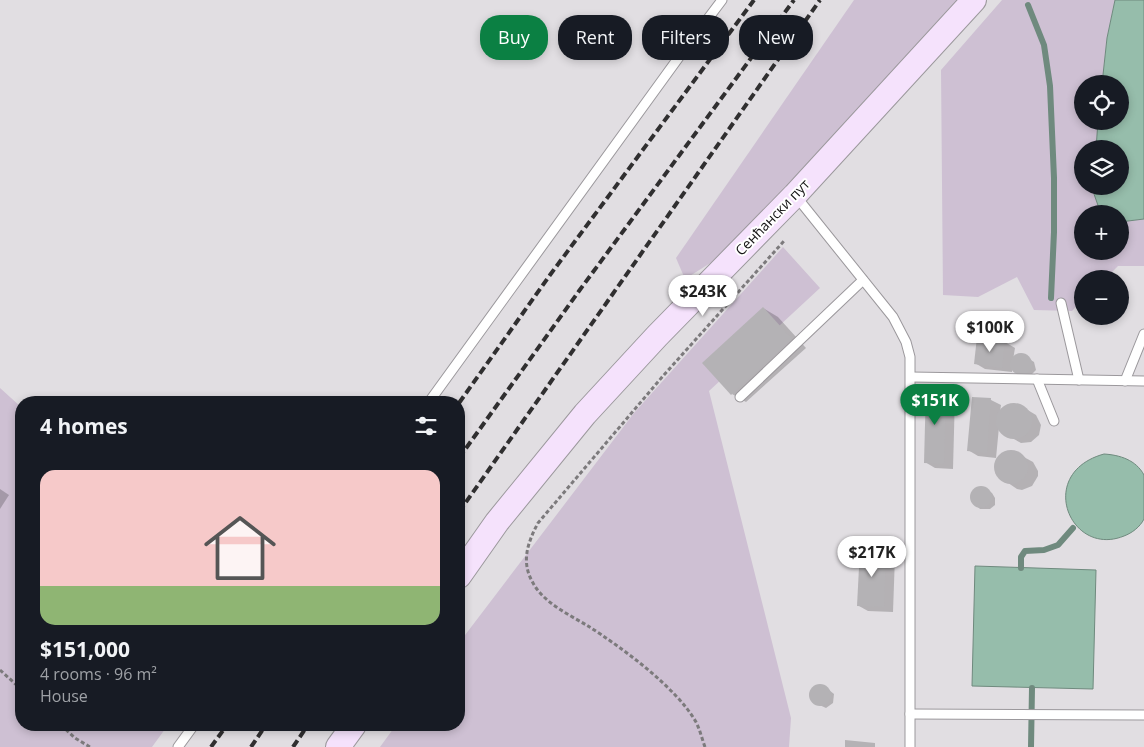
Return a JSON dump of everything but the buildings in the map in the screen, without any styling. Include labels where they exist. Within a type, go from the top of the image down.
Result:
[{"type":"main road","name":"Сенћански пут","points":[[465,567],[497,522],[585,414],[657,336],[802,204],[974,0]]},
{"type":"main road","points":[[338,747],[350,731]]},
{"type":"lane","points":[[433,396],[678,57],[722,0]]},
{"type":"lane","points":[[802,204],[893,317],[901,329],[910,357],[910,747]]},
{"type":"lane","points":[[740,397],[863,280]]},
{"type":"lane","points":[[1061,303],[1079,380]]},
{"type":"lane","points":[[1125,381],[1144,334]]},
{"type":"lane","points":[[911,377],[1143,382]]},
{"type":"lane","points":[[1036,379],[1054,421]]},
{"type":"lane","points":[[910,714],[1144,715]]},
{"type":"lane","points":[[178,747],[190,731]]},
{"type":"path","points":[[705,747],[697,723],[673,692],[605,637],[558,607],[540,593],[528,573],[526,562],[527,545],[538,523],[632,413],[802,204]]},
{"type":"path","points":[[0,670],[15,684]]},
{"type":"path","points":[[67,731],[90,747]]},
{"type":"shaded area","points":[[854,0],[959,0],[731,250],[685,279],[676,258]]},
{"type":"shaded area","points":[[1002,0],[1115,0],[1107,38],[1103,75],[1074,75],[1074,130],[1097,130],[1097,140],[1074,140],[1074,195],[1094,195],[1098,205],[1074,205],[1074,260],[1129,260],[1129,221],[1144,219],[1144,266],[1118,266],[1114,270],[1074,270],[1074,309],[1072,311],[1034,310],[1017,277],[978,297],[943,295],[941,70]]},
{"type":"shaded area","points":[[1115,0],[1144,0],[1144,219],[1129,221],[1129,205],[1098,205],[1094,195],[1129,195],[1129,140],[1097,140],[1097,130],[1129,130],[1129,75],[1103,75],[1107,38]]},
{"type":"shaded area","points":[[783,247],[820,288],[709,391],[791,718],[789,747],[380,747],[392,731],[465,731],[465,635],[634,413]]},
{"type":"shaded area","points":[[0,388],[15,402],[15,731],[164,731],[152,747],[0,747]]},
{"type":"shaded area","points":[[1104,454],[1127,459],[1137,466],[1144,475],[1144,519],[1136,529],[1127,535],[1105,540],[1088,535],[1076,525],[1068,510],[1066,494],[1070,478],[1083,464]]},
{"type":"shaded area","points":[[975,566],[1096,570],[1093,689],[972,686]]},
{"type":"waterway","points":[[1028,5],[1044,45],[1050,86],[1054,178],[1051,298]]},
{"type":"waterway","points":[[1021,568],[1021,557],[1025,551],[1044,550],[1058,545],[1073,528]]},
{"type":"waterway","points":[[1031,747],[1032,688]]},
{"type":"railway","points":[[464,396],[550,275],[754,0]]},
{"type":"railway","points":[[465,450],[579,291],[794,0]]},
{"type":"railway","points":[[465,503],[820,0]]},
{"type":"railway","points":[[211,747],[223,731]]},
{"type":"railway","points":[[251,747],[262,731]]},
{"type":"railway","points":[[293,747],[304,731]]}]
